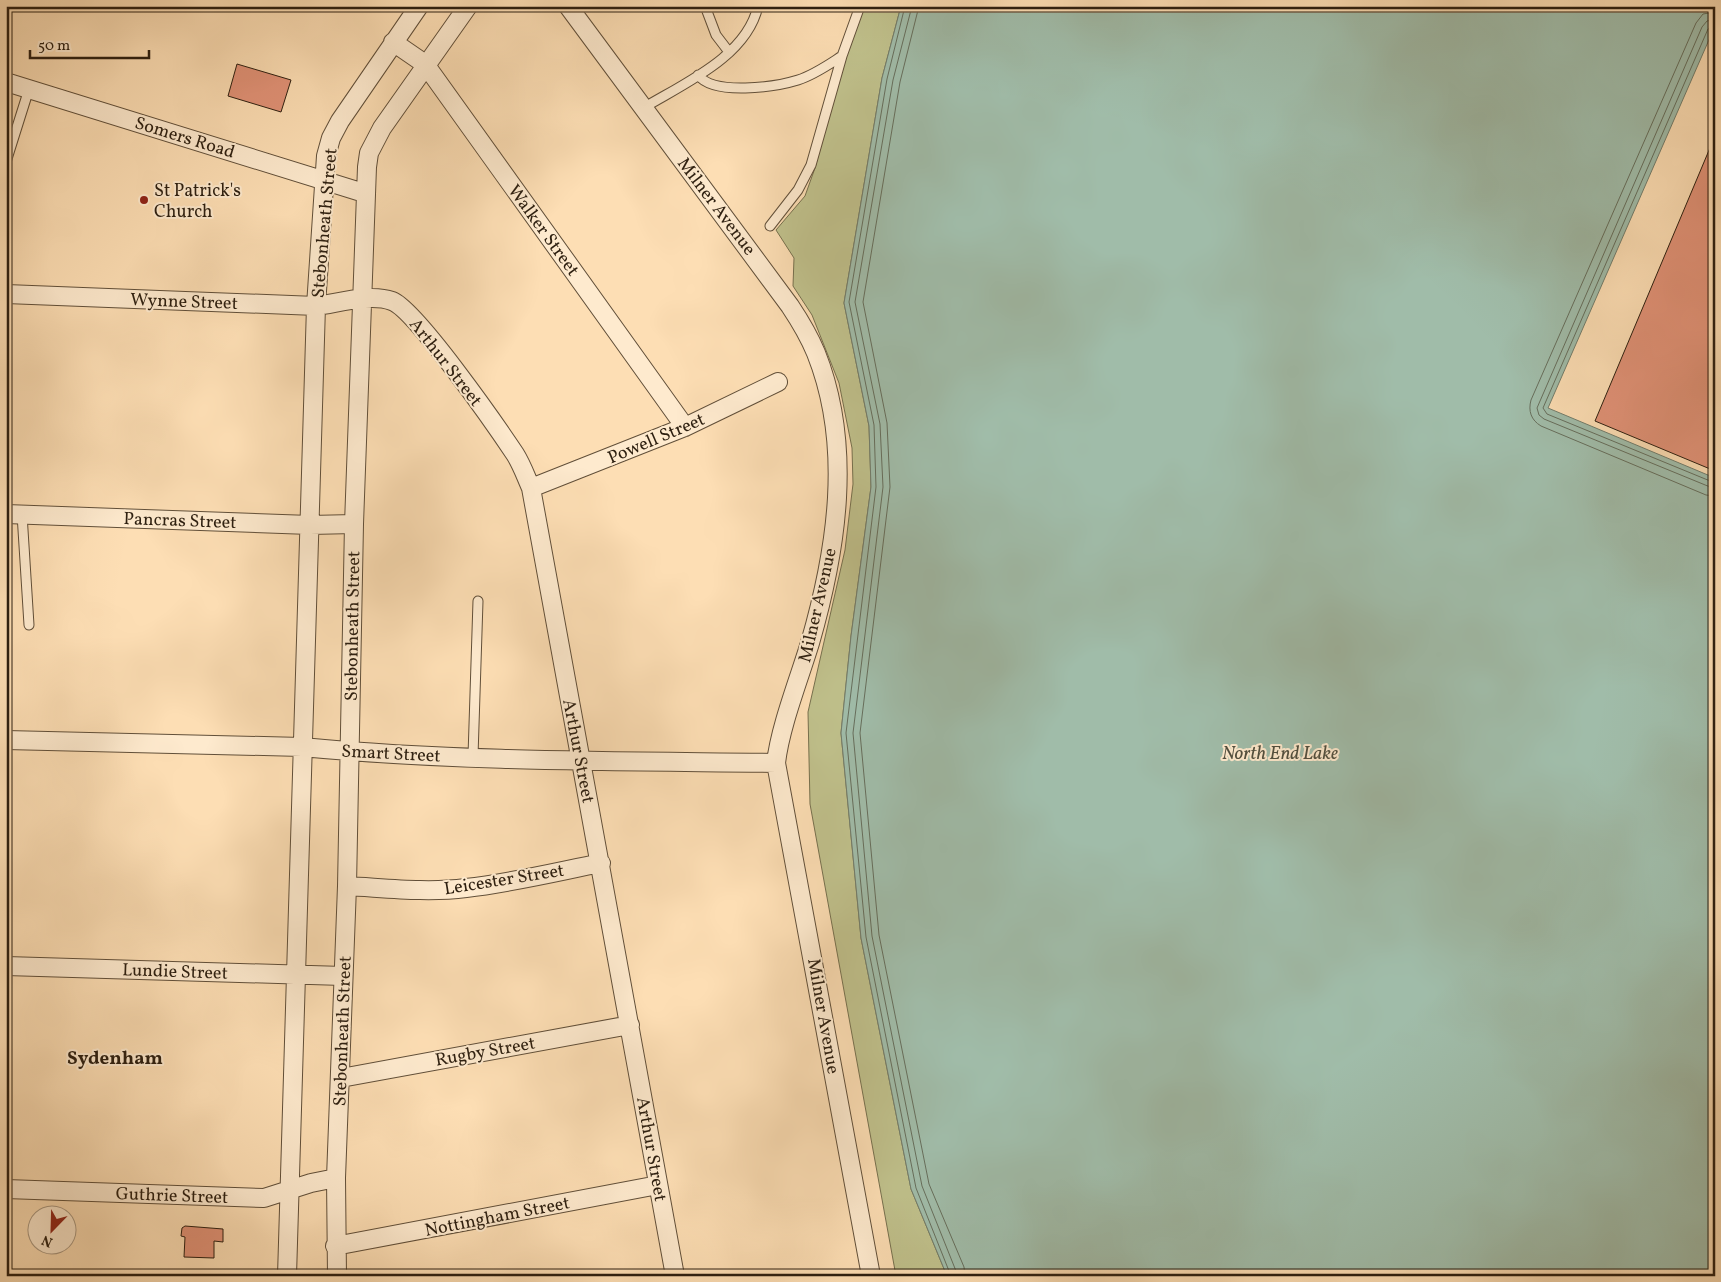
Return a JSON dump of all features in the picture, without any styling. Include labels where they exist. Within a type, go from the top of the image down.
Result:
[{"type":"street","name":"Stebonheath Street","points":[[287,1276],[288,1192],[297,974],[316,306],[326,156],[335,129],[356,95],[418,6]]},
{"type":"street","name":"Stebonheath Street","points":[[337,1276],[336,1178],[347,886],[354,524],[364,193],[369,152],[374,141],[425,64],[468,6]]},
{"type":"street","name":"Milner Avenue","points":[[568,6],[645,107],[790,306],[816,354],[833,416],[839,475],[836,521],[814,630],[780,743],[776,763],[872,1276]]},
{"type":"street","name":"Walker Street","points":[[393,42],[425,64],[685,427]]},
{"type":"street","name":"Somers Road","points":[[6,82],[364,193]]},
{"type":"street","name":"Wynne Street","points":[[6,294],[316,306],[361,299]]},
{"type":"street","name":"Arthur Street","points":[[361,299],[390,300],[399,304],[407,311],[498,430],[523,468],[531,488],[580,760],[601,862],[675,1276]]},
{"type":"street","name":"Powell Street","points":[[531,488],[685,427],[778,382]]},
{"type":"street","name":"Pancras Street","points":[[14,514],[354,524]]},
{"type":"street","name":"Smart Street","points":[[6,740],[302,747],[350,752],[580,760],[776,763]]},
{"type":"street","name":"Leicester Street","points":[[347,886],[416,890],[464,889],[510,882],[601,862]]},
{"type":"street","name":"Lundie Street","points":[[6,966],[343,976]]},
{"type":"street","name":"Rugby Street","points":[[341,1078],[630,1025]]},
{"type":"street","name":"Guthrie Street","points":[[6,1189],[264,1198],[288,1192],[311,1183],[336,1178]]},
{"type":"street","name":"Nottingham Street","points":[[336,1246],[658,1185]]},
{"type":"lane","points":[[705,6],[716,35],[729,52]]},
{"type":"lane","points":[[645,107],[698,75],[729,52],[748,29],[758,6]]},
{"type":"lane","points":[[770,226],[805,179],[816,152],[842,56],[860,6]]},
{"type":"lane","points":[[698,75],[709,84],[759,87],[799,80],[842,56]]},
{"type":"lane","points":[[6,162],[29,89]]},
{"type":"lane","points":[[14,514],[29,625]]},
{"type":"lane","points":[[473,756],[478,601]]},
{"type":"green space","points":[[858,6],[901,6],[882,78],[844,303],[869,426],[871,487],[851,636],[841,733],[861,938],[911,1189],[947,1276],[896,1276],[810,804],[808,712],[845,550],[853,484],[852,448],[839,383],[812,315],[793,286],[794,258],[776,230],[805,196],[815,168]]},
{"type":"water","name":"North End Lake","points":[[901,6],[1715,6],[1715,26],[1548,408],[1715,478],[1715,1276],[947,1276],[911,1189],[861,938],[841,733],[851,636],[871,487],[869,426],[844,303],[882,78]]},
{"type":"building","points":[[237,64],[291,80],[281,112],[228,96]]},
{"type":"building","points":[[1715,136],[1715,471],[1595,421]]},
{"type":"building","points":[[185,1226],[223,1229],[223,1242],[214,1241],[214,1258],[184,1257],[185,1237],[181,1236],[182,1228]]},
{"type":"place","name":"St Patrick's Church","points":[[144,200]]},
{"type":"district","name":"Sydenham","points":[[115,1057]]}]
